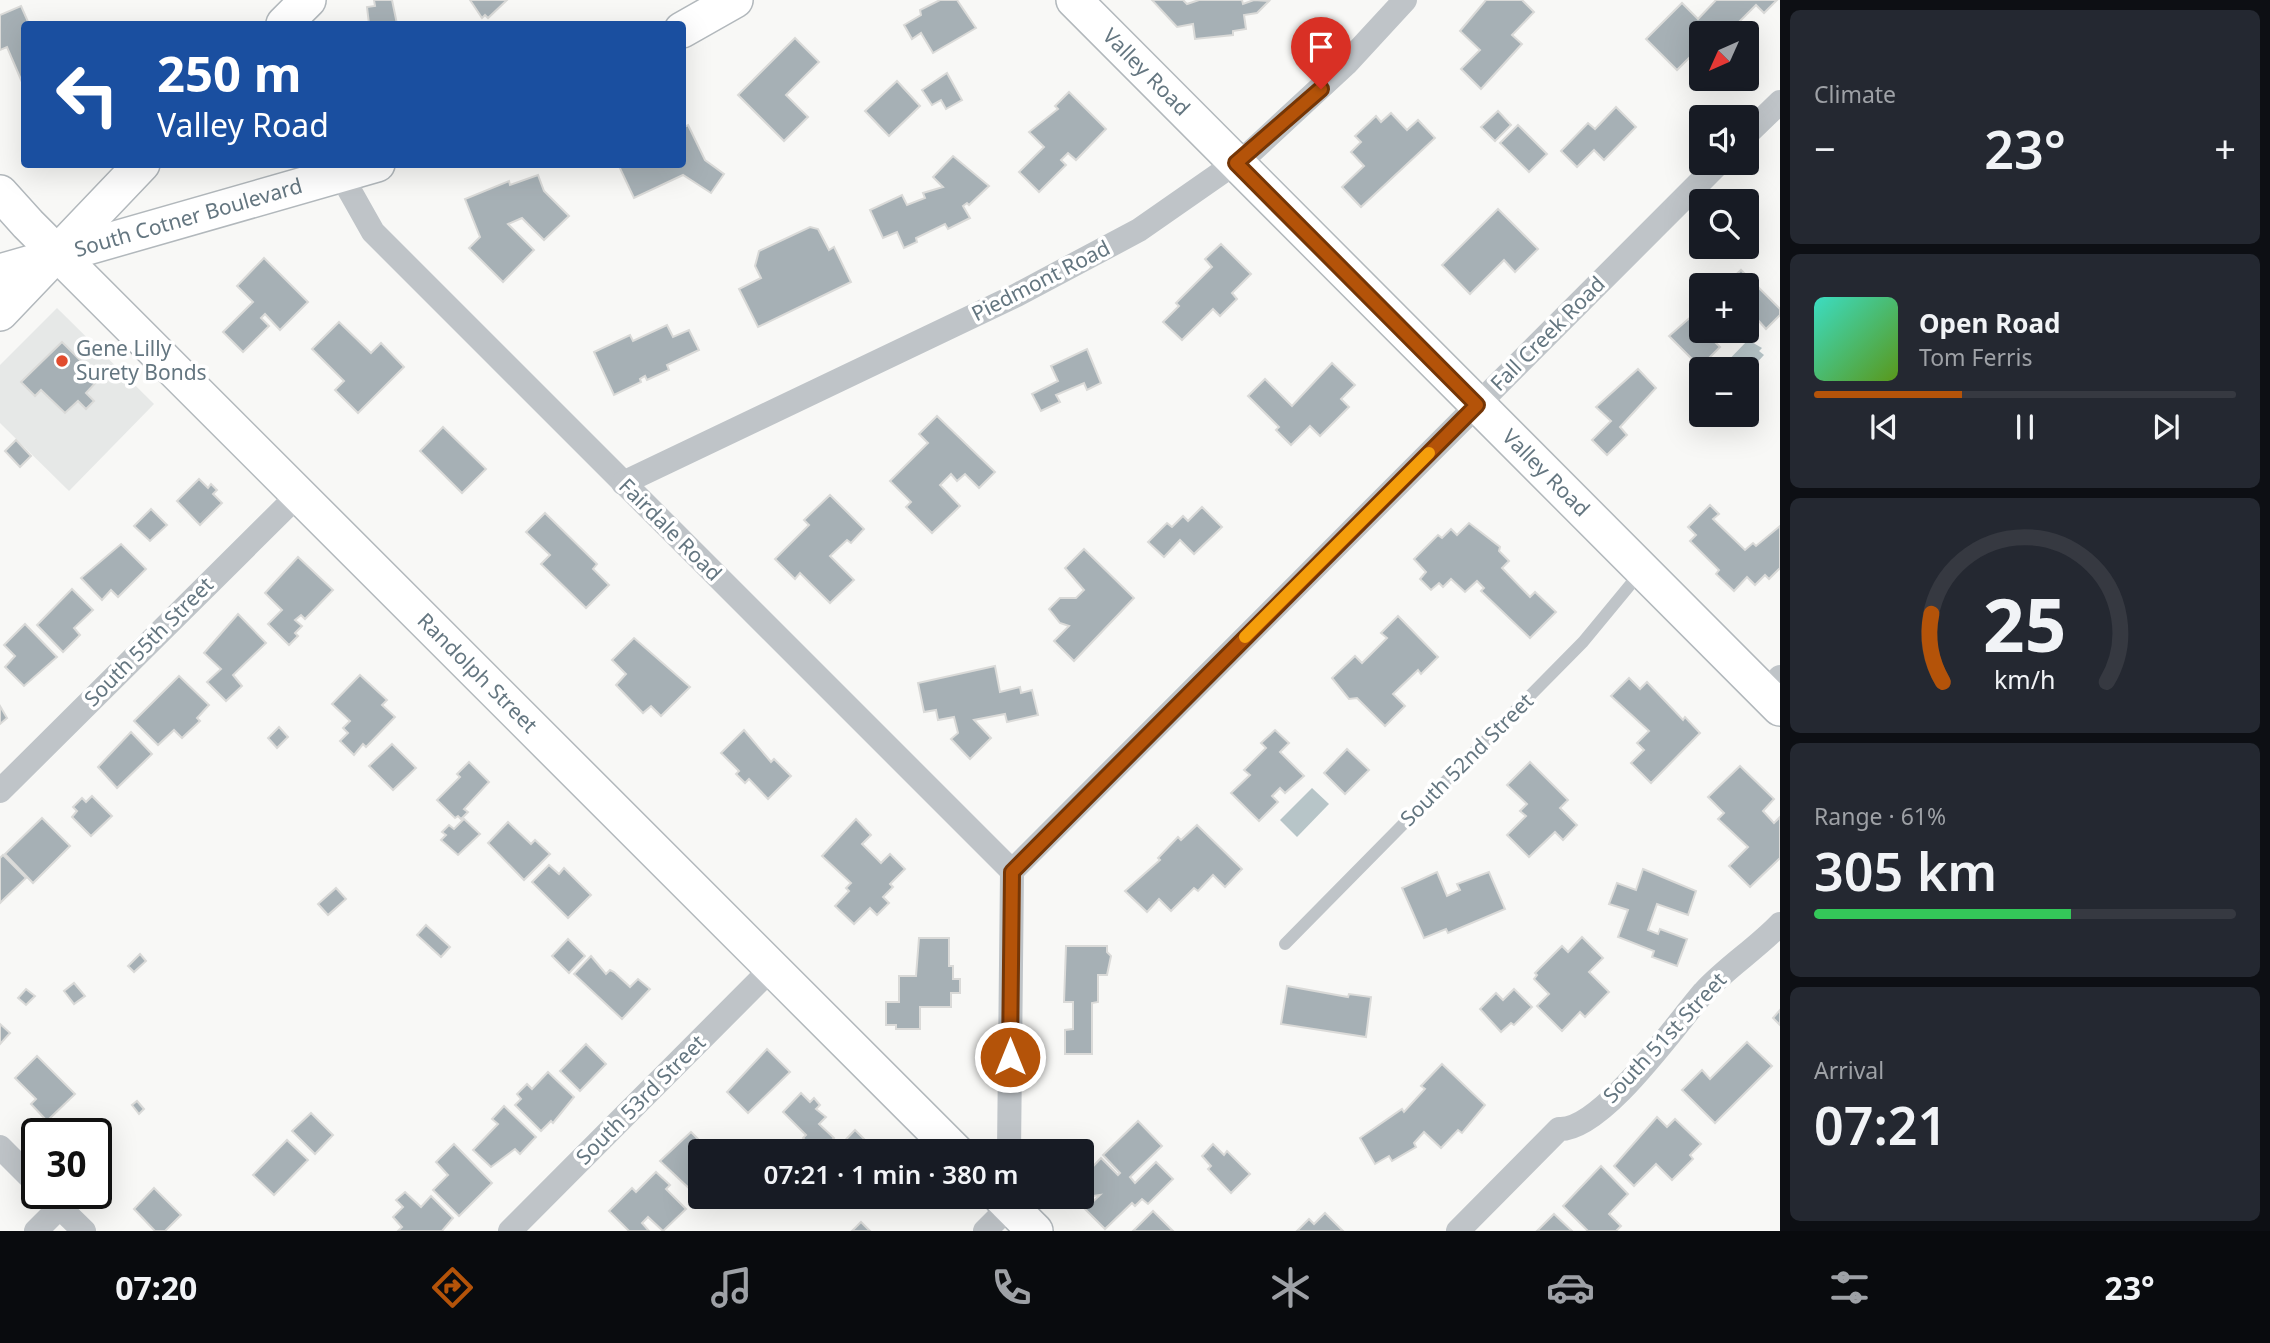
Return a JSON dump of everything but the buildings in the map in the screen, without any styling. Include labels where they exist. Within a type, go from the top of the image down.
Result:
[{"type":"main road","points":[[287,21],[308,0]]},
{"type":"main road","points":[[686,28],[735,0]]},
{"type":"main road","name":"Valley Road","points":[[1074,0],[1643,570],[1775,693]]},
{"type":"main road","points":[[0,313],[59,255],[138,168]]},
{"type":"main road","name":"South Cotner Boulevard","points":[[0,272],[366,168]]},
{"type":"main road","name":"Randolph Street","points":[[0,192],[59,255],[943,1139]]},
{"type":"main road","points":[[1015,1209],[1035,1231]]},
{"type":"street","name":"Piedmont Road","points":[[623,482],[1072,267],[1147,225],[1236,163],[1321,89],[1405,0]]},
{"type":"street","points":[[1759,122],[1780,102]]},
{"type":"street","name":"Fall Creek Road","points":[[1012,872],[1707,175]]},
{"type":"street","name":"Fairdale Road","points":[[342,177],[373,232],[1012,872]]},
{"type":"street","name":"South 55th Street","points":[[0,791],[299,494]]},
{"type":"street","points":[[1009,1139],[1012,872]]},
{"type":"street","name":"South 51st Street","points":[[1458,1231],[1559,1129],[1576,1126],[1587,1119],[1642,1069],[1704,992],[1780,925]]},
{"type":"street","name":"South 53rd Street","points":[[510,1231],[772,968]]},
{"type":"street","points":[[0,1147],[21,1168]]},
{"type":"street","points":[[36,1231],[48,1209]]},
{"type":"street","points":[[62,1209],[83,1231]]},
{"type":"street","points":[[985,1231],[1001,1209]]},
{"type":"lane","name":"South 52nd Street","points":[[1285,944],[1583,642],[1643,570]]},
{"type":"shaded area","points":[[57,308],[154,404],[69,491],[0,423],[0,365]]},
{"type":"shaded area","points":[[1745,343],[1753,343],[1762,348],[1759,351],[1764,355],[1759,360],[1759,357],[1732,357]]},
{"type":"shaded area","points":[[1312,788],[1329,804],[1297,837],[1280,820]]},
{"type":"slow traffic","points":[[1245,637],[1429,453]]},
{"type":"place","name":"Gene Lilly Surety Bonds","points":[[62,361]]},
{"type":"route","points":[[1010,1057],[1012,872],[1477,405],[1236,163],[1321,89]]}]
